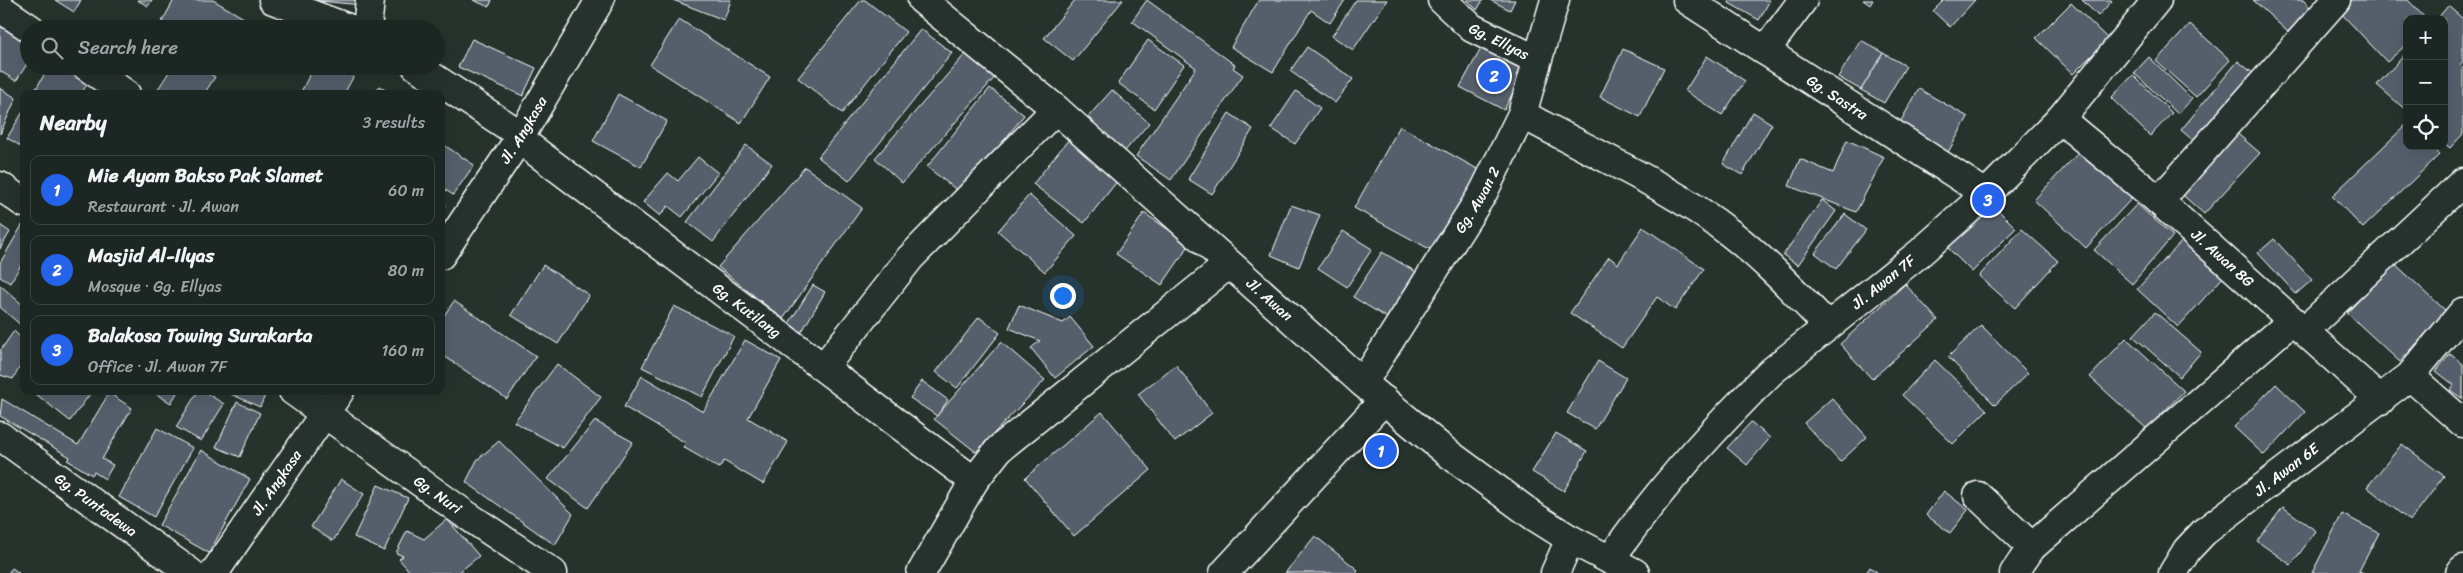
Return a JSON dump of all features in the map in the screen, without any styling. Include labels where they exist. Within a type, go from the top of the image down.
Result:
[{"type":"street","points":[[368,20],[370,0]]},
{"type":"street","name":"Jl. Angkasa","points":[[445,250],[520,137],[600,0]]},
{"type":"street","name":"Jl. Awan","points":[[922,0],[1056,109],[1363,383],[1477,476],[1570,539],[1634,573]]},
{"type":"street","name":"Gg. Ellyas","points":[[1442,0],[1472,28],[1537,60]]},
{"type":"street","name":"Gg. Awan 2","points":[[1363,383],[1483,192],[1522,114],[1555,0]]},
{"type":"street","name":"Gg. Sastra","points":[[1687,0],[1986,194]]},
{"type":"street","points":[[1765,52],[1802,0]]},
{"type":"street","name":"Jl. Awan 7F","points":[[1610,560],[1636,522],[1728,416],[1772,371],[1827,325],[1921,252],[1986,194],[2060,119],[2157,0]]},
{"type":"street","points":[[2159,201],[2336,0]]},
{"type":"street","points":[[281,1],[328,20]]},
{"type":"street","points":[[0,8],[20,22]]},
{"type":"street","points":[[99,75],[120,90]]},
{"type":"street","name":"Gg. Kutilang","points":[[429,75],[520,137],[974,480]]},
{"type":"street","points":[[824,367],[910,258],[1056,109]]},
{"type":"street","points":[[1522,114],[1696,209],[1730,233],[1768,265],[1827,325]]},
{"type":"street","name":"Jl. Awan 8G","points":[[2060,119],[2159,201],[2381,400]]},
{"type":"street","points":[[2014,573],[2032,546],[2298,326],[2463,182]]},
{"type":"street","points":[[0,186],[20,200]]},
{"type":"street","points":[[921,573],[974,480],[999,449],[1229,264]]},
{"type":"street","name":"Jl. Awan 6E","points":[[2173,573],[2187,550],[2204,532],[2381,400],[2410,376],[2463,312]]},
{"type":"street","points":[[2410,376],[2463,423]]},
{"type":"street","name":"Gg. Nuri","points":[[299,395],[462,512],[553,573]]},
{"type":"street","name":"Jl. Angkasa","points":[[214,573],[337,395]]},
{"type":"street","points":[[1224,573],[1384,400]]},
{"type":"street","name":"Gg. Puntadewa","points":[[0,436],[191,573]]},
{"type":"street","points":[[1978,496],[2032,546]]},
{"type":"street","points":[[1555,573],[1570,539]]},
{"type":"street","points":[[2460,573],[2463,569]]},
{"type":"building","points":[[55,0],[81,0],[74,12]]},
{"type":"building","points":[[137,0],[152,0],[148,6]]},
{"type":"building","points":[[174,0],[213,0],[247,20],[163,20]]},
{"type":"building","points":[[308,0],[364,0],[363,5]]},
{"type":"building","points":[[473,0],[492,0],[489,7]]},
{"type":"building","points":[[673,0],[731,0],[724,20]]},
{"type":"building","points":[[861,0],[865,0],[906,32],[842,113],[798,78]]},
{"type":"building","points":[[1075,0],[1123,0],[1073,61],[1044,38]]},
{"type":"building","points":[[1147,0],[1235,65],[1233,68],[1243,75],[1171,180],[1136,156],[1196,68],[1132,21]]},
{"type":"building","points":[[1259,0],[1345,0],[1330,23],[1311,10],[1273,72],[1231,47]]},
{"type":"building","points":[[1356,0],[1387,0],[1353,50],[1332,36]]},
{"type":"building","points":[[1467,0],[1483,0],[1477,10]]},
{"type":"building","points":[[1490,0],[1515,0],[1510,10]]},
{"type":"building","points":[[1730,0],[1770,0],[1759,20],[1729,3]]},
{"type":"building","points":[[1863,0],[1873,0],[1870,5]]},
{"type":"building","points":[[1944,0],[1975,0],[1950,27],[1933,11]]},
{"type":"building","points":[[2082,0],[2111,0],[2112,1],[2098,16]]},
{"type":"building","points":[[2253,0],[2303,0],[2310,7],[2288,32]]},
{"type":"building","points":[[2352,0],[2408,0],[2422,15],[2403,15],[2403,48],[2387,62],[2340,12]]},
{"type":"building","points":[[2071,3],[2108,39],[2073,74],[2036,38]]},
{"type":"building","points":[[2448,6],[2463,19],[2463,61],[2460,65],[2463,68],[2463,134],[2450,148],[2448,146],[2448,15],[2440,15]]},
{"type":"building","points":[[0,15],[20,28],[20,75],[16,81],[0,71]]},
{"type":"building","points":[[679,19],[770,77],[741,123],[650,65]]},
{"type":"building","points":[[2190,24],[2230,60],[2196,97],[2156,61]]},
{"type":"building","points":[[921,29],[952,53],[849,181],[818,157]]},
{"type":"building","points":[[472,39],[536,68],[523,96],[458,67]]},
{"type":"building","points":[[1148,40],[1184,65],[1154,109],[1118,83]]},
{"type":"building","points":[[1861,40],[1883,53],[1861,90],[1838,77]]},
{"type":"building","points":[[1484,43],[1527,65],[1504,110],[1460,87]]},
{"type":"building","points":[[1307,47],[1353,79],[1335,103],[1290,71]]},
{"type":"building","points":[[1623,49],[1664,68],[1640,117],[1600,97]]},
{"type":"building","points":[[967,52],[996,76],[902,183],[875,158]]},
{"type":"building","points":[[1883,53],[1906,66],[1884,103],[1861,90]]},
{"type":"building","points":[[1707,56],[1745,81],[1722,115],[1685,91]]},
{"type":"building","points":[[2403,56],[2403,108],[2377,85]]},
{"type":"building","points":[[2149,57],[2192,99],[2178,114],[2134,73]]},
{"type":"building","points":[[2238,61],[2254,74],[2196,143],[2181,130]]},
{"type":"building","points":[[44,75],[75,75],[88,83],[84,90],[35,90]]},
{"type":"building","points":[[167,75],[212,75],[215,77],[207,90],[158,89]]},
{"type":"building","points":[[310,75],[354,75],[346,90],[302,90]]},
{"type":"building","points":[[2133,75],[2172,113],[2150,136],[2111,98]]},
{"type":"building","points":[[379,86],[386,90],[376,90]]},
{"type":"building","points":[[0,88],[16,98],[0,134]]},
{"type":"building","points":[[990,88],[1024,115],[962,194],[927,167]]},
{"type":"building","points":[[1919,89],[1968,117],[1947,154],[1898,126]]},
{"type":"building","points":[[1112,90],[1149,123],[1125,151],[1087,118]]},
{"type":"building","points":[[1296,91],[1320,108],[1295,144],[1271,128]]},
{"type":"building","points":[[618,94],[667,121],[641,167],[593,141]]},
{"type":"building","points":[[1753,112],[1772,124],[1742,175],[1723,164]]},
{"type":"building","points":[[1229,113],[1253,129],[1212,194],[1188,179]]},
{"type":"building","points":[[20,117],[20,146],[7,138]]},
{"type":"building","points":[[1400,126],[1481,171],[1435,252],[1354,208]]},
{"type":"building","points":[[2403,128],[2403,150],[2435,150],[2439,155],[2363,228],[2332,196]]},
{"type":"building","points":[[2232,129],[2260,153],[2204,214],[2177,190]]},
{"type":"building","points":[[1069,139],[1119,179],[1084,223],[1033,184]]},
{"type":"building","points":[[1847,140],[1884,157],[1856,212],[1789,186],[1800,159],[1833,173]]},
{"type":"building","points":[[746,145],[772,164],[713,242],[687,222]]},
{"type":"building","points":[[445,146],[474,165],[453,195],[445,190]]},
{"type":"building","points":[[2082,149],[2133,197],[2086,248],[2034,200]]},
{"type":"building","points":[[698,157],[718,173],[682,217],[668,206],[660,216],[643,202],[668,173],[678,181]]},
{"type":"building","points":[[805,167],[862,208],[783,319],[718,267]]},
{"type":"building","points":[[1029,195],[1076,236],[1045,272],[998,231]]},
{"type":"building","points":[[1822,200],[1836,211],[1798,265],[1783,255]]},
{"type":"building","points":[[1992,204],[2016,228],[1972,272],[1948,248]]},
{"type":"building","points":[[2137,204],[2173,236],[2132,284],[2094,250]]},
{"type":"building","points":[[1291,205],[1320,215],[1299,267],[1271,255]]},
{"type":"building","points":[[1144,213],[1190,244],[1162,285],[1116,254]]},
{"type":"building","points":[[1845,214],[1866,230],[1836,269],[1815,253]]},
{"type":"building","points":[[0,225],[10,232],[0,249]]},
{"type":"building","points":[[1643,227],[1704,269],[1675,310],[1657,297],[1622,348],[1570,313],[1609,257],[1618,264]]},
{"type":"building","points":[[20,229],[20,267],[10,283],[0,277],[0,263]]},
{"type":"building","points":[[2022,229],[2058,261],[2015,308],[1979,276]]},
{"type":"building","points":[[1343,231],[1372,249],[1347,287],[1318,268]]},
{"type":"building","points":[[2185,238],[2225,275],[2178,327],[2137,289]]},
{"type":"building","points":[[2274,239],[2312,280],[2296,294],[2258,253]]},
{"type":"building","points":[[1382,252],[1418,273],[1389,319],[1353,297]]},
{"type":"building","points":[[2394,263],[2446,311],[2400,362],[2347,313]]},
{"type":"building","points":[[543,265],[589,295],[558,344],[511,315]]},
{"type":"building","points":[[1905,284],[1938,320],[1872,379],[1840,344]]},
{"type":"building","points":[[0,285],[20,302],[20,324],[0,307]]},
{"type":"building","points":[[813,285],[825,292],[801,333],[788,325]]},
{"type":"building","points":[[454,301],[536,356],[507,399],[445,357],[445,314]]},
{"type":"building","points":[[1019,305],[1063,323],[1070,317],[1094,346],[1055,378],[1031,348],[1040,341],[1009,328]]},
{"type":"building","points":[[674,306],[734,336],[702,397],[642,367]]},
{"type":"building","points":[[2155,312],[2201,352],[2180,377],[2133,336]]},
{"type":"building","points":[[979,317],[1000,333],[957,388],[936,372]]},
{"type":"building","points":[[1981,325],[2028,373],[1995,405],[1948,357]]},
{"type":"building","points":[[14,331],[20,337],[20,367],[13,379],[0,375],[0,351]]},
{"type":"building","points":[[2126,338],[2184,391],[2147,429],[2090,377]]},
{"type":"building","points":[[745,340],[781,360],[748,418],[788,442],[763,484],[724,461],[719,468],[683,447],[686,443],[624,407],[642,376],[703,412]]},
{"type":"building","points":[[1001,342],[1045,380],[976,452],[934,419]]},
{"type":"building","points":[[2450,354],[2463,364],[2463,399],[2450,390],[2454,385],[2436,371]]},
{"type":"building","points":[[1935,360],[1987,410],[1953,444],[1902,395]]},
{"type":"building","points":[[1598,361],[1626,378],[1595,429],[1567,413]]},
{"type":"building","points":[[557,364],[601,397],[563,448],[514,422]]},
{"type":"building","points":[[1176,365],[1212,413],[1175,442],[1138,394]]},
{"type":"building","points":[[922,381],[948,400],[937,416],[910,398]]},
{"type":"building","points":[[2276,384],[2305,412],[2264,455],[2234,427]]},
{"type":"building","points":[[37,395],[89,395],[70,421]]},
{"type":"building","points":[[108,395],[112,395],[132,408],[102,459],[113,465],[105,479],[94,472],[92,475],[67,460],[70,457],[0,416],[2,399],[78,445]]},
{"type":"building","points":[[158,395],[176,395],[171,403]]},
{"type":"building","points":[[196,395],[209,395],[224,404],[201,441],[176,427]]},
{"type":"building","points":[[233,395],[265,395],[260,407]]},
{"type":"building","points":[[1832,398],[1867,437],[1840,462],[1804,423]]},
{"type":"building","points":[[237,402],[260,413],[240,457],[216,447]]},
{"type":"building","points":[[1102,412],[1151,470],[1074,536],[1025,478]]},
{"type":"building","points":[[595,421],[633,442],[588,508],[548,479]]},
{"type":"building","points":[[1751,422],[1770,438],[1747,465],[1727,448]]},
{"type":"building","points":[[157,428],[193,448],[154,517],[119,497]]},
{"type":"building","points":[[1556,433],[1587,451],[1564,491],[1532,472]]},
{"type":"building","points":[[499,441],[573,514],[555,545],[466,482],[477,460]]},
{"type":"building","points":[[2402,444],[2444,476],[2410,521],[2367,487]]},
{"type":"building","points":[[201,450],[250,479],[209,553],[159,525]]},
{"type":"building","points":[[341,479],[364,494],[333,541],[311,527]]},
{"type":"building","points":[[378,485],[408,498],[384,551],[354,537]]},
{"type":"building","points":[[1944,491],[1968,510],[1950,533],[1926,515]]},
{"type":"building","points":[[2283,507],[2316,531],[2291,565],[2257,541]]},
{"type":"building","points":[[2342,514],[2379,533],[2359,571],[2364,573],[2312,573]]},
{"type":"building","points":[[447,519],[479,556],[458,573],[411,573],[399,559],[403,556],[396,553],[407,531],[424,539]]},
{"type":"building","points":[[1315,536],[1358,570],[1355,573],[1285,573]]},
{"type":"building","points":[[1870,567],[1878,573],[1866,573]]},
{"type":"building","points":[[12,568],[19,573],[8,573]]},
{"type":"place","name":"Masjid Al-Ilyas","points":[[1494,76]]},
{"type":"place","name":"Balakosa Towing Surakarta","points":[[1988,200]]},
{"type":"place","name":"Mie Ayam Bakso Pak Slamet","points":[[1381,451]]}]
